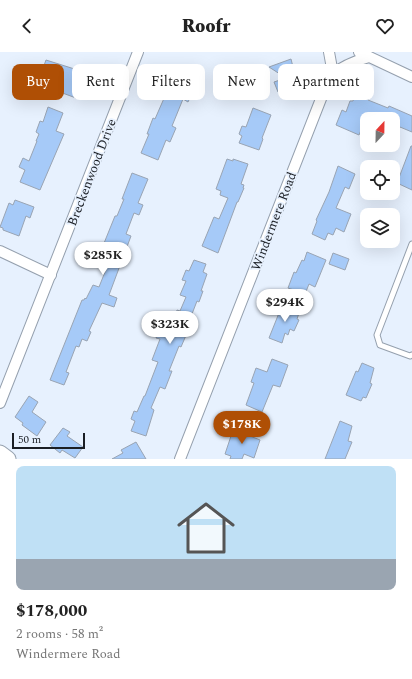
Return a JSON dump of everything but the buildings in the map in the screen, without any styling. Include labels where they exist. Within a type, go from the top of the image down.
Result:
[{"type":"street","name":"Breckenwood Drive","points":[[0,403],[138,52]]},
{"type":"street","points":[[330,52],[332,64]]},
{"type":"street","points":[[359,52],[412,77]]},
{"type":"street","points":[[350,64],[369,58]]},
{"type":"street","name":"Windermere Road","points":[[180,459],[321,100]]},
{"type":"street","points":[[0,251],[50,275]]},
{"type":"street","points":[[0,453],[8,459]]},
{"type":"lane","points":[[412,244],[377,335],[380,345],[410,356],[412,355]]}]
